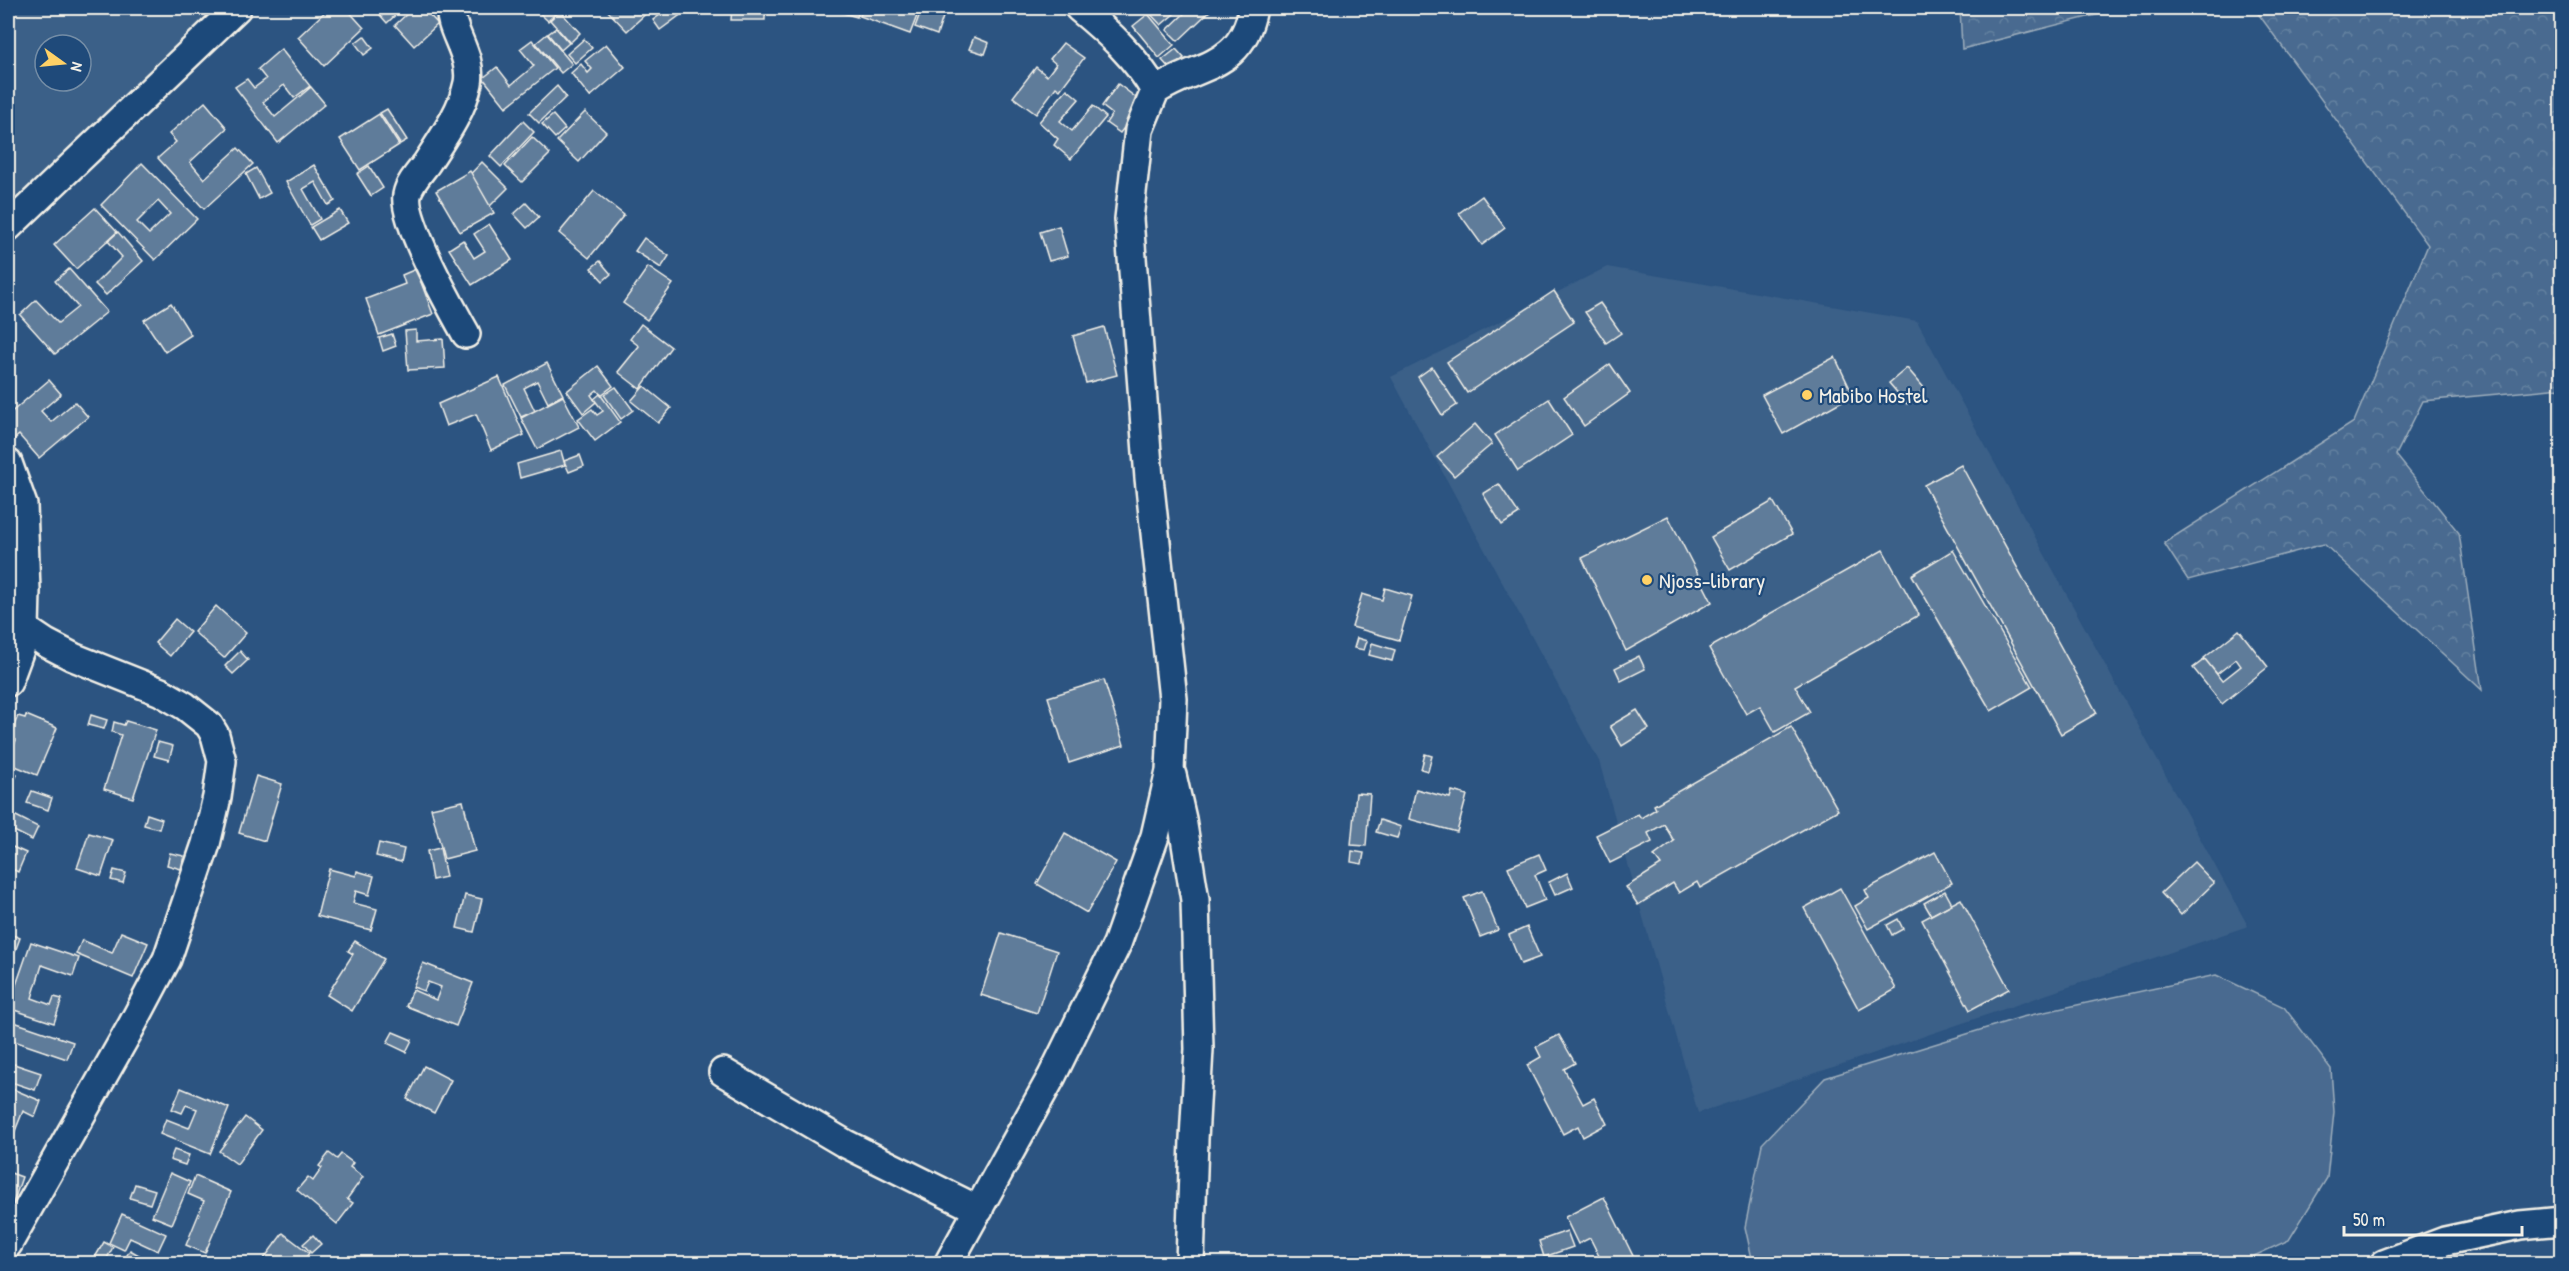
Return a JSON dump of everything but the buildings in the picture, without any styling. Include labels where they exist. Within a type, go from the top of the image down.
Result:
[{"type":"street","points":[[8,227],[237,8]]},
{"type":"street","points":[[452,8],[451,17],[468,67],[467,86],[457,111],[406,197],[413,225],[438,281],[466,334]]},
{"type":"street","points":[[1079,8],[1124,49],[1155,91]]},
{"type":"street","points":[[948,1263],[1052,1076],[1117,944],[1155,836],[1170,771],[1173,699],[1149,478],[1129,219],[1139,130],[1155,91],[1229,54],[1247,33],[1252,8]]},
{"type":"street","points":[[8,463],[22,505],[25,629],[8,682]]},
{"type":"street","points":[[8,1244],[167,959],[206,844],[217,797],[222,761],[215,735],[209,725],[185,706],[161,692],[73,657],[25,629]]},
{"type":"street","points":[[1170,771],[1182,819],[1195,900],[1199,1049],[1190,1263]]},
{"type":"street","points":[[723,1072],[844,1143],[979,1210]]},
{"type":"street","points":[[2384,1263],[2445,1241],[2520,1225],[2562,1221]]},
{"type":"shaded area","points":[[8,8],[230,8],[8,225]]},
{"type":"shaded area","points":[[1607,267],[1917,321],[2248,926],[1698,1113],[1599,761],[1391,377]]},
{"type":"green space","points":[[1960,8],[2123,8],[1962,49]]},
{"type":"green space","points":[[2254,8],[2561,8],[2561,388],[2423,401],[2396,455],[2459,533],[2482,690],[2324,544],[2188,580],[2164,543],[2354,422],[2428,245]]},
{"type":"green space","points":[[2216,975],[2284,1007],[2331,1069],[2334,1112],[2327,1178],[2289,1240],[2237,1264],[1753,1263],[1745,1227],[1762,1144],[1825,1078],[2022,1017]]},
{"type":"place","name":"Mabibo Hostel","points":[[1807,395]]},
{"type":"place","name":"Njoss-library","points":[[1647,580]]}]
